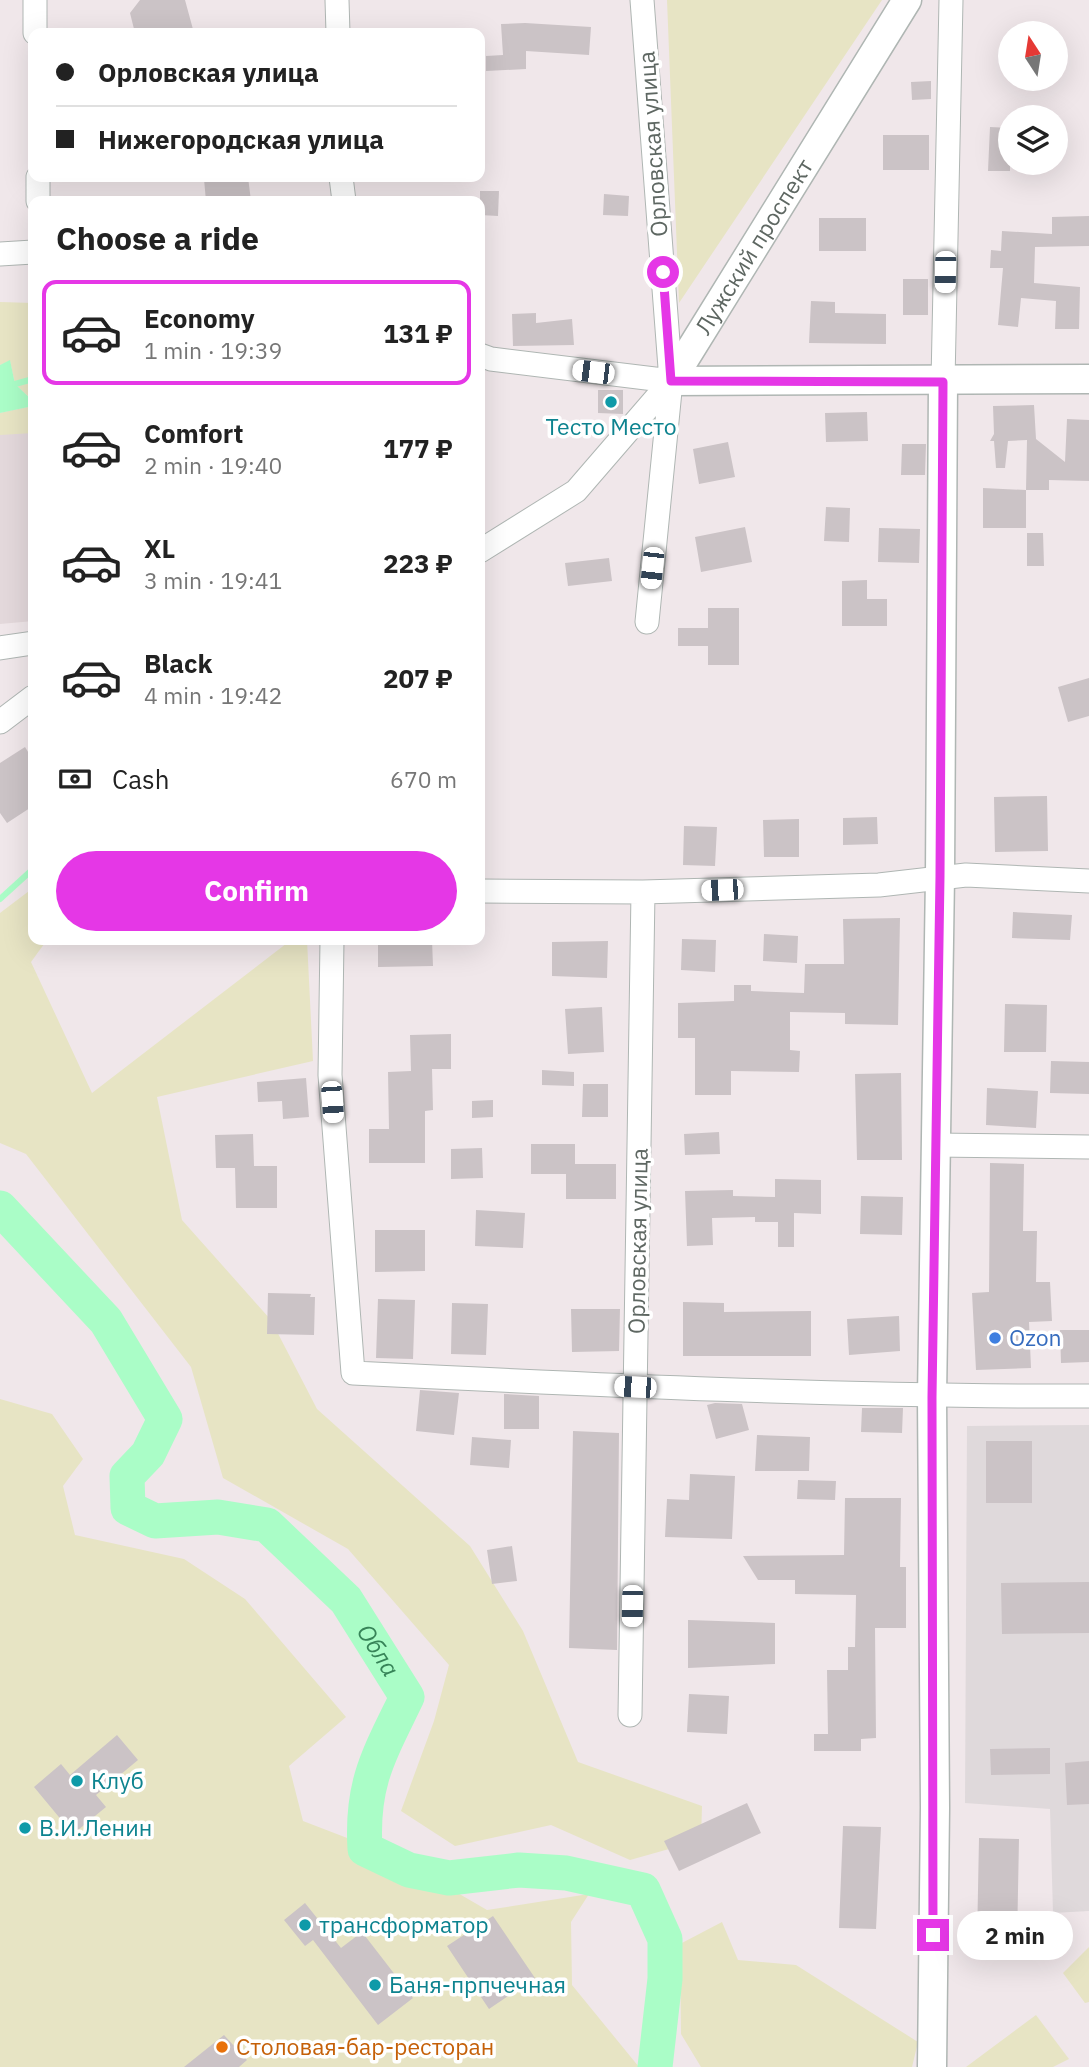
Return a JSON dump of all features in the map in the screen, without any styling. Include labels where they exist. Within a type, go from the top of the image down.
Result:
[{"type":"street","points":[[35,0],[35,28]]},
{"type":"street","points":[[337,0],[338,28]]},
{"type":"street","name":"Орловская улица","points":[[642,0],[671,381],[647,622]]},
{"type":"street","name":"Лужский проспект","points":[[485,548],[576,491],[671,381],[906,0]]},
{"type":"street","points":[[932,2067],[935,1795],[932,1397],[934,1145],[940,876],[943,382],[951,0]]},
{"type":"street","points":[[0,254],[28,252]]},
{"type":"street","points":[[485,357],[671,381],[943,382],[1089,379]]},
{"type":"street","points":[[0,648],[28,644]]},
{"type":"street","points":[[0,722],[28,700]]},
{"type":"street","points":[[485,891],[643,892],[879,885],[940,876],[1089,881]]},
{"type":"street","name":"Орловская улица","points":[[630,1716],[643,892]]},
{"type":"street","points":[[332,945],[330,1075],[353,1373],[635,1387],[932,1397],[1089,1396]]},
{"type":"street","points":[[934,1145],[1089,1147]]},
{"type":"shaded area","points":[[667,0],[882,0],[679,303]]},
{"type":"shaded area","points":[[0,302],[28,303],[28,396],[15,384],[10,361],[0,365]]},
{"type":"shaded area","points":[[10,360],[15,384],[28,396],[28,407],[0,413],[0,365]]},
{"type":"shaded area","points":[[28,407],[28,621],[0,624],[0,413]]},
{"type":"shaded area","points":[[28,407],[28,433],[0,435],[0,413]]},
{"type":"shaded area","points":[[28,892],[28,945],[43,945],[31,962],[92,1093],[284,945],[307,945],[313,1061],[157,1097],[182,1220],[271,1320],[317,1409],[470,1546],[523,1631],[578,1762],[702,1806],[701,1840],[630,1860],[551,1825],[455,1846],[401,1811],[434,1721],[449,1665],[348,1549],[223,1478],[191,1367],[26,1154],[0,1143],[0,913]]},
{"type":"shaded area","points":[[0,1399],[52,1414],[83,1459],[63,1486],[75,1535],[184,1559],[245,1599],[346,1717],[289,1766],[303,1821],[394,1856],[487,1910],[589,1894],[571,1922],[572,1985],[639,2067],[0,2067]]},
{"type":"shaded area","points":[[1089,1425],[1089,1911],[1053,1913],[1050,1809],[965,1803],[967,1426]]},
{"type":"shaded area","points":[[722,1922],[738,1960],[796,1965],[918,2042],[912,2067],[701,2067],[681,2034],[680,1944]]},
{"type":"shaded area","points":[[1089,1947],[1089,2002],[1085,2003],[1063,1973]]},
{"type":"shaded area","points":[[1036,2015],[1069,2059],[1053,2067],[966,2067]]},
{"type":"building","points":[[140,0],[185,0],[193,28],[134,28],[130,13]]},
{"type":"building","points":[[501,24],[591,27],[589,55],[526,51],[526,69],[486,71],[486,56],[503,55]]},
{"type":"building","points":[[931,81],[931,99],[912,100],[911,82]]},
{"type":"building","points":[[990,127],[998,127],[998,171],[988,171]]},
{"type":"building","points":[[883,135],[929,135],[929,170],[883,170]]},
{"type":"building","points":[[204,182],[249,182],[250,196],[206,196]]},
{"type":"building","points":[[480,191],[499,191],[498,216],[485,215],[485,196],[480,196]]},
{"type":"building","points":[[604,194],[629,196],[628,216],[603,215]]},
{"type":"building","points":[[1089,216],[1089,246],[1035,247],[1034,283],[1080,287],[1079,329],[1055,329],[1056,301],[1021,298],[1018,327],[998,325],[1003,268],[990,268],[991,250],[1001,251],[1002,231],[1052,234],[1052,217]]},
{"type":"building","points":[[819,218],[866,218],[866,251],[819,251]]},
{"type":"building","points":[[903,279],[928,279],[928,315],[903,315]]},
{"type":"building","points":[[811,301],[835,302],[835,313],[886,314],[886,344],[809,343]]},
{"type":"building","points":[[536,313],[536,323],[572,319],[574,345],[513,346],[512,314]]},
{"type":"building","name":"Тесто Место","points":[[598,390],[623,390],[623,414],[598,413]]},
{"type":"building","points":[[1034,405],[1036,439],[1065,462],[1067,419],[1089,420],[1089,481],[1049,480],[1049,490],[1026,490],[1027,440],[1008,441],[1005,468],[996,468],[994,441],[990,441],[994,434],[993,406]]},
{"type":"building","points":[[867,412],[868,441],[826,442],[825,413]]},
{"type":"building","points":[[728,442],[735,477],[699,484],[693,449]]},
{"type":"building","points":[[902,444],[926,444],[925,475],[901,475]]},
{"type":"building","points":[[983,488],[1026,490],[1026,528],[983,528]]},
{"type":"building","points":[[826,507],[850,508],[849,542],[824,541]]},
{"type":"building","points":[[745,527],[752,562],[701,572],[695,537]]},
{"type":"building","points":[[879,528],[920,529],[919,563],[878,562]]},
{"type":"building","points":[[1027,533],[1043,533],[1044,566],[1027,566]]},
{"type":"building","points":[[609,558],[612,581],[568,586],[565,563]]},
{"type":"building","points":[[867,580],[867,599],[887,599],[887,626],[842,626],[842,581]]},
{"type":"building","points":[[708,608],[739,608],[739,665],[708,665],[708,646],[678,646],[678,628],[708,628]]},
{"type":"building","points":[[1089,678],[1089,716],[1068,722],[1058,687]]},
{"type":"building","points":[[25,747],[28,752],[28,809],[7,823],[0,813],[0,763]]},
{"type":"building","points":[[1047,796],[1048,851],[995,852],[994,797]]},
{"type":"building","points":[[877,817],[878,844],[843,845],[843,818]]},
{"type":"building","points":[[799,819],[799,857],[764,857],[763,820]]},
{"type":"building","points":[[684,826],[717,827],[715,866],[683,865]]},
{"type":"building","points":[[1013,912],[1072,915],[1070,940],[1012,938]]},
{"type":"building","points":[[900,918],[898,1025],[845,1024],[845,1013],[790,1012],[790,1050],[800,1051],[799,1072],[731,1071],[731,1095],[695,1095],[695,1038],[678,1038],[678,1003],[734,1001],[734,985],[751,985],[751,991],[804,993],[805,964],[844,964],[843,919]]},
{"type":"building","points":[[764,934],[798,936],[797,963],[763,961]]},
{"type":"building","points":[[682,939],[716,940],[715,972],[681,970]]},
{"type":"building","points":[[608,941],[607,978],[552,976],[552,942]]},
{"type":"building","points":[[378,945],[432,945],[433,966],[378,967]]},
{"type":"building","points":[[1005,1004],[1047,1005],[1046,1052],[1004,1052]]},
{"type":"building","points":[[602,1007],[604,1052],[568,1054],[565,1009]]},
{"type":"building","points":[[451,1034],[451,1069],[432,1069],[433,1110],[425,1111],[425,1163],[369,1163],[369,1129],[389,1129],[388,1072],[411,1071],[410,1035]]},
{"type":"building","points":[[1051,1061],[1089,1062],[1089,1094],[1050,1093]]},
{"type":"building","points":[[542,1070],[574,1072],[574,1086],[542,1085]]},
{"type":"building","points":[[901,1073],[902,1160],[857,1160],[855,1074]]},
{"type":"building","points":[[306,1078],[309,1117],[283,1119],[282,1101],[258,1102],[257,1082]]},
{"type":"building","points":[[583,1084],[608,1084],[608,1117],[582,1117]]},
{"type":"building","points":[[987,1088],[1038,1091],[1036,1128],[986,1125]]},
{"type":"building","points":[[493,1100],[493,1117],[472,1118],[472,1101]]},
{"type":"building","points":[[719,1132],[720,1154],[685,1155],[684,1134]]},
{"type":"building","points":[[253,1134],[254,1166],[277,1166],[277,1208],[236,1208],[235,1168],[216,1168],[215,1135]]},
{"type":"building","points":[[531,1144],[575,1144],[575,1164],[616,1164],[616,1199],[566,1199],[566,1174],[531,1174]]},
{"type":"building","points":[[482,1148],[483,1178],[451,1179],[451,1149]]},
{"type":"building","points":[[990,1163],[1024,1164],[1023,1231],[1037,1231],[1036,1282],[1050,1282],[1052,1321],[1029,1322],[1031,1368],[976,1370],[972,1293],[989,1292]]},
{"type":"building","points":[[775,1179],[821,1180],[821,1214],[794,1213],[794,1247],[778,1247],[778,1222],[755,1222],[755,1217],[712,1218],[713,1245],[687,1246],[685,1191],[733,1190],[733,1196],[775,1197]]},
{"type":"building","points":[[861,1196],[903,1197],[902,1235],[860,1234]]},
{"type":"building","points":[[476,1210],[525,1213],[523,1248],[475,1246]]},
{"type":"building","points":[[375,1230],[425,1230],[425,1271],[375,1272]]},
{"type":"building","points":[[268,1293],[311,1294],[310,1297],[315,1297],[314,1335],[267,1334]]},
{"type":"building","points":[[378,1299],[415,1300],[413,1359],[376,1358]]},
{"type":"building","points":[[683,1302],[724,1303],[724,1312],[811,1311],[811,1356],[683,1356]]},
{"type":"building","points":[[452,1303],[488,1304],[486,1355],[451,1354]]},
{"type":"building","points":[[571,1309],[620,1309],[619,1351],[572,1352]]},
{"type":"building","points":[[899,1316],[900,1351],[849,1355],[847,1319]]},
{"type":"building","points":[[1060,1330],[1089,1330],[1089,1362],[1061,1363]]},
{"type":"building","points":[[420,1390],[459,1393],[454,1435],[416,1431]]},
{"type":"building","points":[[504,1394],[539,1396],[539,1429],[504,1429]]},
{"type":"building","points":[[742,1404],[749,1430],[716,1439],[707,1405]]},
{"type":"building","points":[[862,1408],[903,1408],[902,1433],[861,1432]]},
{"type":"building","points":[[573,1431],[619,1433],[617,1650],[569,1648]]},
{"type":"building","points":[[757,1435],[810,1437],[809,1471],[755,1471]]},
{"type":"building","points":[[472,1437],[511,1440],[509,1468],[470,1465]]},
{"type":"building","points":[[986,1441],[1032,1441],[1032,1503],[986,1503]]},
{"type":"building","points":[[690,1474],[735,1476],[732,1539],[665,1537],[667,1499],[689,1500]]},
{"type":"building","points":[[798,1480],[836,1481],[835,1500],[797,1499]]},
{"type":"building","points":[[845,1498],[901,1498],[900,1567],[906,1567],[906,1628],[875,1628],[876,1738],[861,1739],[861,1751],[814,1751],[814,1734],[828,1734],[827,1670],[848,1670],[848,1647],[855,1647],[856,1595],[795,1594],[795,1580],[758,1580],[743,1556],[844,1555]]},
{"type":"building","points":[[512,1546],[517,1581],[492,1584],[487,1550]]},
{"type":"building","points":[[1089,1582],[1089,1633],[1002,1634],[1001,1583]]},
{"type":"building","points":[[688,1620],[775,1623],[775,1664],[688,1668]]},
{"type":"building","points":[[689,1694],[729,1696],[727,1734],[687,1732]]},
{"type":"building","name":"Клуб","points":[[117,1735],[138,1760],[96,1795],[106,1807],[73,1834],[34,1787],[61,1764],[70,1775]]},
{"type":"building","points":[[1050,1748],[1050,1774],[991,1775],[990,1749]]},
{"type":"building","points":[[1089,1761],[1089,1804],[1067,1805],[1065,1763]]},
{"type":"building","points":[[747,1803],[761,1833],[679,1871],[664,1841]]},
{"type":"building","points":[[843,1826],[881,1827],[876,1929],[839,1928]]},
{"type":"building","points":[[979,1838],[1019,1839],[1017,1942],[977,1941]]},
{"type":"building","name":"Баня-прпчечная","points":[[305,1903],[341,1948],[362,1932],[413,1998],[378,2025],[313,1940],[305,1946],[284,1920]]},
{"type":"building","points":[[493,1916],[535,1978],[489,2009],[447,1946]]},
{"type":"building","name":"Столовая-бар-ресторан","points":[[224,2035],[247,2060],[239,2067],[184,2067]]},
{"type":"waterway","points":[[15,384],[28,380]]},
{"type":"waterway","points":[[0,899],[28,874]]},
{"type":"waterway","name":"Обла","points":[[0,1208],[106,1321],[165,1419],[148,1454],[127,1476],[128,1508],[155,1521],[218,1517],[267,1525],[346,1600],[407,1697],[380,1753],[369,1787],[365,1849],[409,1870],[449,1878],[519,1870],[566,1873],[643,1890],[665,1939],[665,1979],[655,2067]]},
{"type":"place","name":"Тесто Место","points":[[611,402]]},
{"type":"place","name":"Ozon","points":[[995,1338]]},
{"type":"place","name":"Клуб","points":[[77,1781]]},
{"type":"place","name":"В.И.Ленин","points":[[25,1828]]},
{"type":"place","name":"трансформатор","points":[[305,1925]]},
{"type":"place","name":"Баня-прпчечная","points":[[375,1985]]},
{"type":"place","name":"Столовая-бар-ресторан","points":[[222,2047]]},
{"type":"route","points":[[663,272],[671,381],[943,382],[940,876],[932,1397],[935,1808],[933,1935]]}]
